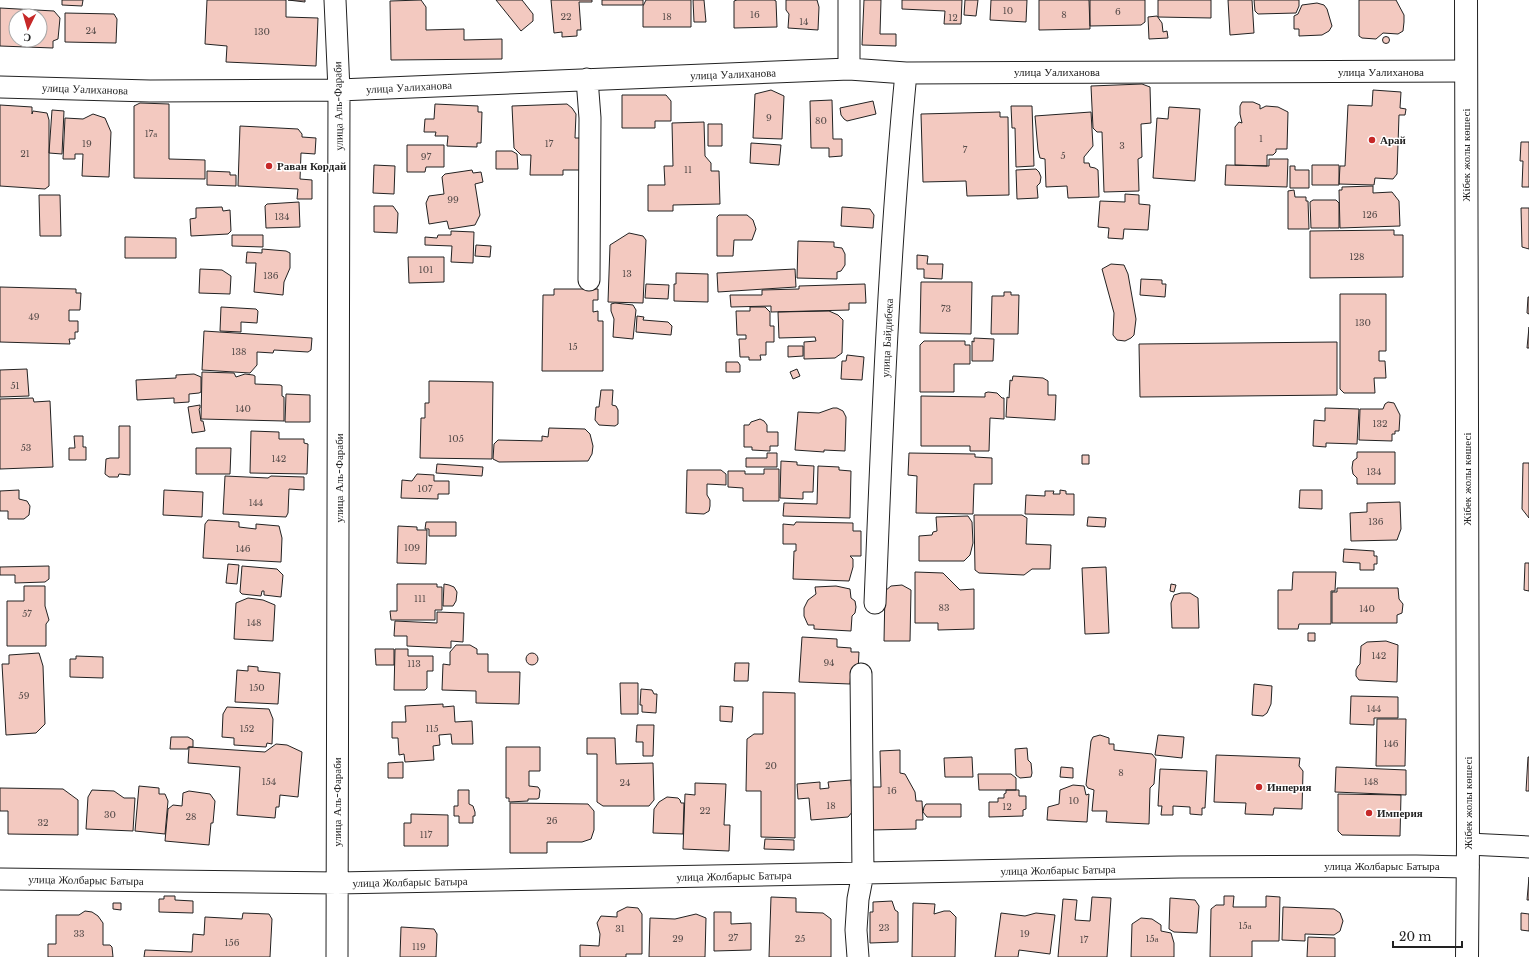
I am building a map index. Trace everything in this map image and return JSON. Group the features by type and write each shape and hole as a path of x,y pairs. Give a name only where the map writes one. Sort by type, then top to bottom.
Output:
{"highway":[{"name":"Жібек жолы көшесі","path":"1466,0 1467,957"}],"street":[{"name":"улица Аль-Фараби","path":"335,0 339,90 337,957"},
{"path":"849,0 849,69"},
{"name":"улица Уалиханова","path":"0,87 157,91 339,90 849,69 906,73 1466,71"},
{"name":"улица Байдибека","path":"875,603 881,436 900,130 906,73"},
{"path":"587,79 590,118 589,280"},
{"path":"858,957 856,930 858,899 864,873 861,674"},
{"path":"1468,844 1529,847"},
{"name":"улица Жолбарыс Батыра","path":"0,879 337,883 1187,867 1468,867"}],"building":[{"path":"62,0 83,0 82,6 62,5"},
{"path":"207,0 286,0 286,17 318,18 316,66 226,62 227,46 205,44"},
{"path":"288,0 305,0 305,2"},
{"path":"421,0 426,7 426,30 464,29 464,40 502,39 502,59 391,60 390,1"},
{"path":"496,0 522,0 533,14 533,21 521,31"},
{"path":"551,0 592,0 592,2 579,2 581,30 577,30 577,36 562,37 562,32 554,33"},
{"path":"602,0 643,0 643,5 602,5"},
{"path":"646,0 691,0 691,27 643,27 643,6"},
{"path":"693,0 704,0 706,22 694,22"},
{"path":"786,0 817,0 819,7 818,30 788,28 789,14 786,10"},
{"path":"864,0 881,0 880,34 896,34 896,46 862,45"},
{"path":"902,0 962,0 961,24 944,24 945,11 902,9"},
{"path":"965,0 978,0 976,16 964,15"},
{"path":"991,0 1027,0 1026,22 990,20"},
{"path":"1039,0 1089,0 1090,29 1039,30"},
{"path":"1090,0 1145,0 1145,22 1141,25 1090,26"},
{"path":"1158,0 1211,0 1211,18 1158,17"},
{"path":"1228,0 1252,0 1254,33 1230,35"},
{"path":"1254,0 1299,0 1299,6 1296,13 1258,14 1255,11"},
{"path":"1359,0 1396,0 1404,15 1403,31 1398,34 1383,33 1376,39 1362,38 1359,36"},
{"path":"734,1 776,1 777,27 734,28"},
{"path":"1317,3 1324,5 1327,9 1332,26 1329,31 1322,35 1299,36 1299,29 1294,29 1294,16 1298,14 1302,5"},
{"path":"0,8 8,8 8,46 0,46"},
{"path":"48,11 54,11 60,18 58,39 53,41 53,48 48,48"},
{"path":"65,13 114,14 117,19 116,43 65,42"},
{"path":"1157,16 1162,23 1163,32 1167,31 1168,38 1149,39 1148,17"},
{"path":"1386,36 1389,37 1389,43 1386,44 1383,43 1382,40 1383,37"},
{"path":"1142,84 1150,87 1151,123 1141,124 1142,157 1138,159 1139,191 1104,192 1102,132 1097,132 1093,128 1091,86"},
{"path":"771,90 784,96 782,139 753,138 755,94"},
{"name":"Арай","path":"1373,90 1401,92 1400,108 1406,109 1405,115 1399,115 1397,174 1393,179 1375,178 1374,185 1339,184 1340,166 1345,166 1348,105 1372,106"},
{"path":"622,95 666,95 671,101 671,121 655,121 655,128 622,128"},
{"path":"832,100 833,139 842,139 842,156 829,157 829,148 811,148 810,101"},
{"path":"873,101 876,114 847,121 841,115 840,108"},
{"path":"1242,102 1253,102 1260,105 1260,109 1266,106 1278,107 1288,112 1287,149 1276,149 1276,152 1273,155 1267,155 1267,166 1235,165 1235,127 1239,122 1242,123 1240,106"},
{"path":"140,103 169,104 169,159 205,160 205,179 134,178 134,106"},
{"path":"435,104 478,106 478,112 482,112 481,143 477,143 477,147 447,146 448,136 435,136 436,132 424,132 425,119 434,119"},
{"path":"567,104 576,114 575,138 584,138 583,170 563,170 563,175 530,175 531,155 521,155 514,148 512,106"},
{"path":"0,105 32,107 32,114 33,111 47,113 49,120 49,186 45,189 0,186"},
{"path":"1011,106 1032,106 1034,166 1016,167 1015,128 1012,128"},
{"path":"1169,107 1200,109 1195,181 1153,178 1157,118 1168,119"},
{"path":"52,110 64,111 62,154 49,153"},
{"path":"1000,112 1000,117 1008,117 1009,195 967,196 966,181 923,182 921,114"},
{"path":"1091,112 1093,146 1084,157 1084,163 1089,163 1090,167 1098,170 1099,197 1068,198 1067,186 1046,187 1045,159 1040,158 1038,150 1035,116"},
{"path":"93,114 105,118 111,132 109,177 82,176 83,154 75,154 75,159 63,159 65,118 83,119"},
{"path":"704,122 705,156 711,163 711,171 719,171 720,204 673,205 673,211 648,211 648,185 665,185 664,166 673,166 672,123"},
{"path":"708,124 722,124 722,146 708,146"},
{"name":"Раван Кордай","path":"240,126 298,129 302,134 302,137 316,138 315,154 301,153 300,179 312,180 312,199 297,199 298,189 238,186"},
{"path":"1521,142 1529,142 1529,187 1522,187 1523,161 1520,161"},
{"path":"751,143 781,145 779,165 750,163"},
{"path":"407,145 444,145 444,167 426,167 425,172 407,172"},
{"path":"496,151 512,151 517,154 518,169 496,169"},
{"path":"1269,159 1288,159 1287,187 1225,185 1226,165 1269,166"},
{"path":"374,165 395,166 394,194 373,193"},
{"path":"1312,165 1339,165 1339,185 1312,185"},
{"path":"1290,166 1295,166 1295,170 1309,170 1309,188 1290,188"},
{"path":"1036,169 1041,177 1040,183 1037,186 1038,198 1017,199 1016,170"},
{"path":"472,170 473,173 481,172 483,182 475,184 480,215 475,225 449,229 447,221 429,224 426,203 429,196 444,194 442,177 445,174"},
{"path":"207,171 230,172 230,175 236,175 236,186 207,185"},
{"path":"1373,186 1373,193 1392,192 1399,201 1400,226 1340,228 1339,190 1342,190 1342,187"},
{"path":"1294,190 1295,197 1306,197 1306,201 1308,201 1309,229 1288,229 1288,191"},
{"path":"1125,194 1139,195 1139,204 1150,205 1148,230 1124,229 1123,239 1108,238 1109,228 1098,227 1100,201 1125,202"},
{"path":"39,195 60,195 61,236 40,236"},
{"path":"1313,200 1336,200 1339,203 1339,228 1311,228 1310,202"},
{"path":"299,202 300,227 266,228 265,206 267,204"},
{"path":"374,206 393,206 398,213 397,233 374,232"},
{"path":"222,207 223,211 230,210 231,231 228,234 191,236 190,219 196,218 196,208"},
{"path":"842,207 870,209 874,215 873,228 841,226"},
{"path":"1521,208 1529,208 1529,249 1522,247"},
{"path":"719,215 747,215 753,220 756,229 752,240 734,240 733,256 717,256 717,217"},
{"path":"1394,230 1394,235 1403,235 1403,277 1310,278 1310,231"},
{"path":"451,231 474,232 473,263 451,262 452,246 425,245 425,237 437,238 438,235 451,235"},
{"path":"629,233 643,236 646,240 643,303 608,302 610,245"},
{"path":"232,235 263,235 263,247 232,246"},
{"path":"125,237 176,238 176,258 125,258"},
{"path":"798,241 834,242 834,247 842,248 845,254 845,265 841,271 837,272 837,279 797,278"},
{"path":"476,245 491,246 490,257 475,256"},
{"path":"262,249 286,251 290,253 290,268 284,282 283,295 254,292 256,263 246,263 247,252 262,253"},
{"path":"917,255 928,256 927,264 943,264 942,279 924,278 924,269 917,269"},
{"path":"408,257 444,257 444,282 409,283"},
{"path":"1111,264 1124,265 1128,274 1136,319 1134,335 1125,341 1117,340 1113,335 1114,313 1102,269"},
{"path":"200,269 222,270 231,276 230,294 199,293"},
{"path":"795,269 796,287 718,292 717,273"},
{"path":"676,273 708,274 708,302 674,301 674,284 676,284"},
{"path":"1141,279 1162,280 1162,284 1166,284 1165,297 1140,295"},
{"path":"921,282 972,282 971,334 920,333"},
{"path":"646,284 669,285 668,299 645,298"},
{"path":"865,284 866,303 849,303 849,310 771,312 771,306 731,307 730,295 762,295 762,290 799,289 799,286"},
{"path":"0,287 76,289 76,293 81,293 80,310 69,310 69,321 78,321 78,332 75,332 75,339 69,339 70,344 0,342"},
{"path":"554,289 598,289 598,300 593,300 593,312 598,311 598,321 603,321 603,371 542,371 543,295 554,295"},
{"path":"1004,292 1011,292 1011,295 1019,295 1018,334 991,334 992,296 1004,296"},
{"path":"1340,294 1386,294 1386,351 1379,351 1379,361 1385,361 1386,378 1374,378 1375,393 1344,393 1340,389"},
{"path":"1529,297 1529,314 1527,313"},
{"path":"611,304 633,305 636,310 633,339 613,337 614,319 611,311"},
{"path":"221,307 256,309 258,311 257,323 241,322 241,332 220,331"},
{"path":"750,307 765,307 770,312 770,326 774,326 774,342 766,342 766,355 760,355 761,360 749,360 749,357 740,357 739,339 746,339 746,335 737,335 736,311 750,311"},
{"path":"829,311 838,315 843,320 842,353 835,358 804,359 804,342 816,341 815,337 779,338 778,312"},
{"path":"637,316 644,317 643,320 668,322 672,326 671,335 636,332"},
{"path":"1529,327 1529,348 1527,348"},
{"path":"204,331 312,338 311,350 308,352 274,350 273,353 257,352 257,365 250,373 202,370"},
{"path":"974,338 994,339 993,361 972,361 972,341 974,342"},
{"path":"924,341 965,341 965,345 970,345 970,364 954,364 954,392 920,392 920,345"},
{"path":"1337,342 1337,395 1140,397 1139,344"},
{"path":"788,346 803,346 803,356 788,357"},
{"path":"847,355 864,357 862,380 841,379 842,361 846,361"},
{"path":"726,362 738,362 740,365 740,372 726,372"},
{"path":"27,369 29,396 0,397 0,370"},
{"path":"797,369 800,376 793,379 790,372"},
{"path":"202,372 234,373 236,377 245,374 253,375 255,376 255,384 282,386 282,396 284,397 284,421 201,419"},
{"path":"194,374 201,377 201,392 189,394 189,402 174,403 174,398 137,400 136,380 176,378 176,375"},
{"path":"1013,376 1043,378 1048,381 1048,395 1056,395 1055,420 1006,417 1007,397 1009,398 1010,380 1012,381"},
{"path":"429,381 493,382 492,459 420,458 421,418 425,418 425,403 429,403"},
{"path":"601,390 613,390 612,405 616,406 618,410 618,424 615,426 599,425 595,420 596,407 599,407"},
{"path":"985,393 997,393 1004,398 1004,419 990,418 989,451 970,451 970,446 921,446 921,396 985,397"},
{"path":"286,394 310,395 310,422 285,422"},
{"path":"33,398 34,402 50,401 53,467 0,469 0,399"},
{"path":"1388,402 1394,403 1400,415 1399,431 1395,431 1395,434 1392,434 1392,441 1359,440 1360,409 1383,409 1385,404"},
{"path":"200,405 199,409 201,421 203,421 205,431 192,433 188,407"},
{"path":"833,408 843,411 846,417 845,451 824,450 824,452 795,450 798,412 819,413"},
{"path":"1325,408 1359,409 1357,444 1326,443 1326,447 1313,446 1314,420 1325,421"},
{"path":"760,419 767,425 767,432 778,432 778,446 770,446 770,451 752,450 752,447 744,447 744,425 749,425 751,422"},
{"path":"119,426 130,426 130,475 119,474 118,477 109,477 105,474 106,459 119,458"},
{"path":"549,428 585,429 590,434 593,446 592,454 588,461 499,462 493,459 494,444 498,440 542,441 542,436 548,437"},
{"path":"251,431 279,432 279,439 304,439 304,443 308,444 307,474 250,473"},
{"path":"74,436 83,436 83,447 86,447 86,460 69,460 69,448 75,448"},
{"path":"196,448 231,448 230,474 196,474"},
{"path":"1357,452 1395,452 1395,484 1357,484 1357,478 1353,474 1352,468 1353,461 1357,458"},
{"path":"767,453 777,453 777,467 746,467 746,458 767,458"},
{"path":"909,453 975,454 975,457 992,458 992,484 974,484 973,514 916,513 917,476 908,475"},
{"path":"1082,455 1089,455 1089,464 1082,464"},
{"path":"781,461 797,462 797,465 814,466 813,492 803,492 803,499 780,498"},
{"path":"1523,463 1529,463 1529,518 1522,509"},
{"path":"437,464 483,467 482,476 436,473"},
{"path":"818,466 839,467 839,470 851,471 850,518 783,516 784,503 817,504"},
{"path":"764,469 779,469 779,501 743,501 743,488 728,487 728,471 745,471 745,474 764,474"},
{"path":"687,470 721,470 726,474 726,485 707,484 707,495 710,500 710,506 709,511 704,514 686,513"},
{"path":"417,474 434,475 434,481 449,481 449,494 438,494 438,499 401,498 402,480 412,481"},
{"path":"225,476 268,478 271,476 304,477 304,490 289,489 288,513 286,517 223,514"},
{"path":"19,490 19,499 27,501 30,506 29,515 24,519 8,519 8,511 0,511 0,491"},
{"path":"164,490 203,492 202,517 163,515"},
{"path":"1060,490 1066,491 1066,494 1074,494 1074,515 1025,514 1026,495 1045,496 1045,491 1054,491 1053,494 1060,494"},
{"path":"1300,490 1322,490 1322,509 1299,508"},
{"path":"1400,502 1401,529 1397,540 1351,541 1350,513 1367,512 1367,503"},
{"path":"974,515 1022,515 1027,518 1026,544 1051,545 1050,569 1032,569 1024,575 979,573 975,570"},
{"path":"968,516 972,522 973,543 970,555 964,561 919,561 919,536 932,535 933,532 937,531 936,517"},
{"path":"1088,517 1106,518 1105,527 1087,526"},
{"path":"208,520 239,522 239,527 256,529 256,524 279,526 282,538 281,562 203,558 205,524"},
{"path":"426,522 456,522 456,536 429,536 429,529 425,529"},
{"path":"796,522 853,523 853,531 861,531 861,556 850,556 853,559 853,567 849,581 793,579 794,551 796,551 796,544 783,544 783,524 794,525"},
{"path":"398,526 417,527 417,530 427,530 426,564 397,563"},
{"path":"1344,549 1374,551 1374,556 1377,556 1377,564 1374,564 1374,570 1360,570 1360,563 1343,562"},
{"path":"1525,563 1529,563 1529,591 1524,590"},
{"path":"228,564 239,565 237,584 226,583"},
{"path":"49,566 49,579 45,582 15,583 15,575 0,575 0,567"},
{"path":"242,566 277,569 283,575 281,597 264,595 264,591 262,591 261,596 242,594 240,592"},
{"path":"1106,567 1109,633 1085,634 1082,568"},
{"path":"915,572 943,573 960,590 974,589 974,629 938,630 938,623 915,623"},
{"path":"1293,572 1336,572 1335,591 1331,591 1331,624 1299,624 1298,629 1278,629 1278,590 1292,590"},
{"path":"397,584 437,584 437,587 442,587 442,610 435,610 435,620 391,620 390,611 397,611"},
{"path":"444,584 454,587 457,592 456,601 453,606 443,606"},
{"path":"1171,584 1176,585 1174,592 1170,591"},
{"path":"902,585 911,590 910,641 884,641 885,591 891,586"},
{"path":"24,586 45,586 45,606 49,620 46,624 46,646 7,646 7,601 24,601"},
{"path":"836,586 850,589 851,598 855,601 856,607 855,613 852,616 851,631 814,629 814,625 808,625 804,616 804,608 808,600 816,594 815,587"},
{"path":"1337,588 1398,588 1399,599 1403,604 1402,613 1397,615 1397,623 1332,623 1332,592 1337,592"},
{"path":"1190,593 1198,598 1199,628 1172,628 1171,603 1174,595"},
{"path":"248,598 263,600 275,605 273,641 234,639 236,603"},
{"path":"437,612 464,613 463,642 451,641 451,648 407,646 407,636 394,636 395,621 437,623"},
{"path":"1308,633 1315,633 1315,641 1308,641"},
{"path":"802,637 837,639 837,647 851,648 851,652 859,652 858,671 851,671 850,684 799,682"},
{"path":"1386,641 1398,645 1397,682 1359,680 1356,676 1356,670 1360,664 1361,646 1367,642"},
{"path":"456,645 470,645 477,649 477,654 488,654 488,672 520,672 519,704 476,703 476,691 442,690 443,664 450,665 450,652"},
{"path":"375,649 394,649 394,665 376,665"},
{"path":"395,649 408,649 408,656 433,656 433,671 427,671 427,688 425,690 394,690"},
{"path":"39,653 43,666 45,724 36,733 6,735 2,664 9,664 9,655"},
{"path":"530,653 534,653 538,659 534,665 530,665 526,661 526,657"},
{"path":"76,656 103,657 103,678 70,677 70,659 76,659"},
{"path":"735,663 749,663 748,681 734,681"},
{"path":"248,666 258,667 258,671 280,673 278,704 235,702 237,670 248,671"},
{"path":"620,683 638,683 638,714 621,714"},
{"path":"1254,684 1272,686 1271,704 1267,713 1263,716 1252,715"},
{"path":"641,689 652,690 654,694 657,694 656,713 642,712 642,705 640,705"},
{"path":"763,692 795,693 795,838 761,837 761,791 746,791 747,739 754,734 763,734"},
{"path":"1351,696 1398,697 1398,718 1374,718 1374,725 1350,724"},
{"path":"443,704 443,707 454,706 455,722 472,721 473,744 452,744 451,734 439,735 440,745 433,746 434,760 405,762 404,754 399,755 398,738 392,738 392,722 406,722 405,706"},
{"path":"720,706 733,707 732,722 720,721"},
{"path":"227,707 269,709 273,719 272,744 267,743 266,747 234,745 234,738 222,737 223,714"},
{"path":"1377,719 1406,719 1405,766 1376,766"},
{"path":"637,725 654,725 653,756 643,756 643,742 636,742"},
{"path":"1100,735 1109,738 1109,744 1114,744 1114,750 1152,754 1156,759 1154,784 1150,788 1149,824 1106,822 1107,811 1092,811 1094,790 1088,788 1086,785 1091,741 1093,737"},
{"path":"1158,735 1184,737 1182,758 1155,755"},
{"path":"171,737 188,737 193,740 193,747 188,747 188,749 170,749"},
{"path":"587,738 615,738 616,764 653,763 654,800 649,806 603,806 597,802 597,754 587,754"},
{"path":"276,744 287,745 302,752 298,797 280,795 279,807 276,807 275,818 237,815 240,767 188,763 189,747 265,752"},
{"path":"506,747 540,747 540,771 529,771 529,786 538,787 540,790 539,798 528,799 528,801 509,802 509,798 506,798"},
{"path":"1027,748 1028,760 1031,763 1032,773 1031,777 1020,778 1016,775 1015,749"},
{"path":"900,750 900,773 905,774 915,792 916,801 922,801 923,820 916,820 916,829 872,830 871,787 881,787 880,751"},
{"name":"Инперия","path":"1216,755 1300,758 1299,766 1303,771 1302,809 1274,808 1273,815 1245,814 1246,803 1214,802"},
{"path":"972,757 973,777 945,777 944,758"},
{"path":"1528,757 1529,791 1526,791"},
{"path":"403,762 403,778 388,778 388,763"},
{"path":"1061,767 1073,768 1073,778 1060,777"},
{"path":"1336,767 1406,770 1406,795 1335,792"},
{"path":"1160,769 1207,771 1205,808 1202,808 1202,815 1190,814 1190,807 1173,806 1173,815 1161,815 1162,806 1158,806"},
{"path":"978,774 1011,774 1016,778 1016,790 979,790"},
{"path":"851,780 853,811 848,817 811,820 809,798 798,799 797,784 820,782 820,789 829,788 828,782"},
{"path":"695,783 726,784 724,825 730,825 729,851 683,849 685,794 695,795"},
{"path":"1073,785 1084,786 1086,795 1089,794 1087,822 1047,820 1048,807 1059,804 1060,790"},
{"path":"139,786 159,788 159,794 165,794 168,801 165,834 135,831"},
{"path":"0,788 63,789 78,800 78,835 8,834 8,811 0,811"},
{"path":"92,790 114,791 124,798 135,798 133,831 86,829 88,797"},
{"path":"458,790 469,790 469,804 473,806 475,812 475,816 473,816 473,823 459,823 459,816 454,816 454,806 458,806"},
{"path":"1006,790 1019,790 1019,796 1026,796 1026,809 1023,810 1023,816 989,817 989,802 998,802 998,798 1004,798"},
{"path":"189,791 210,794 215,801 209,845 165,841 168,809 173,805 182,806 183,793"},
{"name":"Империя","path":"1338,794 1401,795 1400,836 1342,835 1338,831"},
{"path":"667,797 678,798 681,803 684,803 683,834 653,833 654,809 659,802"},
{"path":"510,803 588,804 594,811 594,830 591,839 582,842 547,842 547,853 510,853"},
{"path":"926,804 961,804 961,817 927,817 923,812"},
{"path":"411,814 448,815 448,846 404,846 404,823 411,823"},
{"path":"765,839 794,840 794,850 764,849"},
{"path":"1529,877 1529,900 1527,900"},
{"path":"164,896 175,896 175,900 193,901 193,913 159,912 159,899 164,899"},
{"path":"1224,896 1234,896 1233,907 1266,907 1266,896 1280,897 1279,941 1252,941 1252,957 1210,957 1211,909 1216,905 1224,905"},
{"path":"771,897 796,898 796,912 823,913 831,919 831,957 769,957"},
{"path":"1092,897 1111,898 1107,957 1058,957 1063,899 1077,900 1075,920 1090,921"},
{"path":"1170,898 1195,900 1199,906 1197,933 1174,932 1169,929"},
{"path":"892,901 895,910 898,912 898,942 870,943 870,912 873,912 873,902"},
{"path":"113,903 121,903 121,910 113,909"},
{"path":"913,903 935,904 934,914 950,911 956,917 955,957 912,957"},
{"path":"627,907 638,908 642,914 642,954 626,954 626,957 580,957 580,945 599,946 600,934 597,923 601,916 617,917 617,912"},
{"path":"1283,907 1334,909 1340,913 1343,921 1340,931 1334,935 1305,934 1305,941 1282,940"},
{"path":"85,911 92,912 98,916 103,923 103,945 110,945 112,947 113,957 48,957 48,944 56,944 56,915 79,915"},
{"path":"714,912 731,912 731,924 751,923 751,950 714,951"},
{"path":"243,913 269,914 272,919 270,957 144,957 145,950 192,952 193,934 204,935 205,917 242,919"},
{"path":"1001,913 1025,916 1036,913 1055,915 1050,954 1019,950 1018,957 995,957"},
{"path":"1521,913 1529,914 1529,931 1521,930"},
{"path":"696,914 706,918 705,957 649,957 650,918 675,919"},
{"path":"1141,918 1152,919 1161,925 1161,931 1171,933 1174,943 1174,957 1131,957 1132,924"},
{"path":"401,927 434,929 437,934 436,957 400,957"},
{"path":"1308,937 1335,938 1335,957 1307,957"}],"place":[{"name":"Арай","path":"1372,140"},
{"name":"Раван Кордай","path":"269,166"},
{"name":"Инперия","path":"1259,787"},
{"name":"Империя","path":"1369,813"}]}
